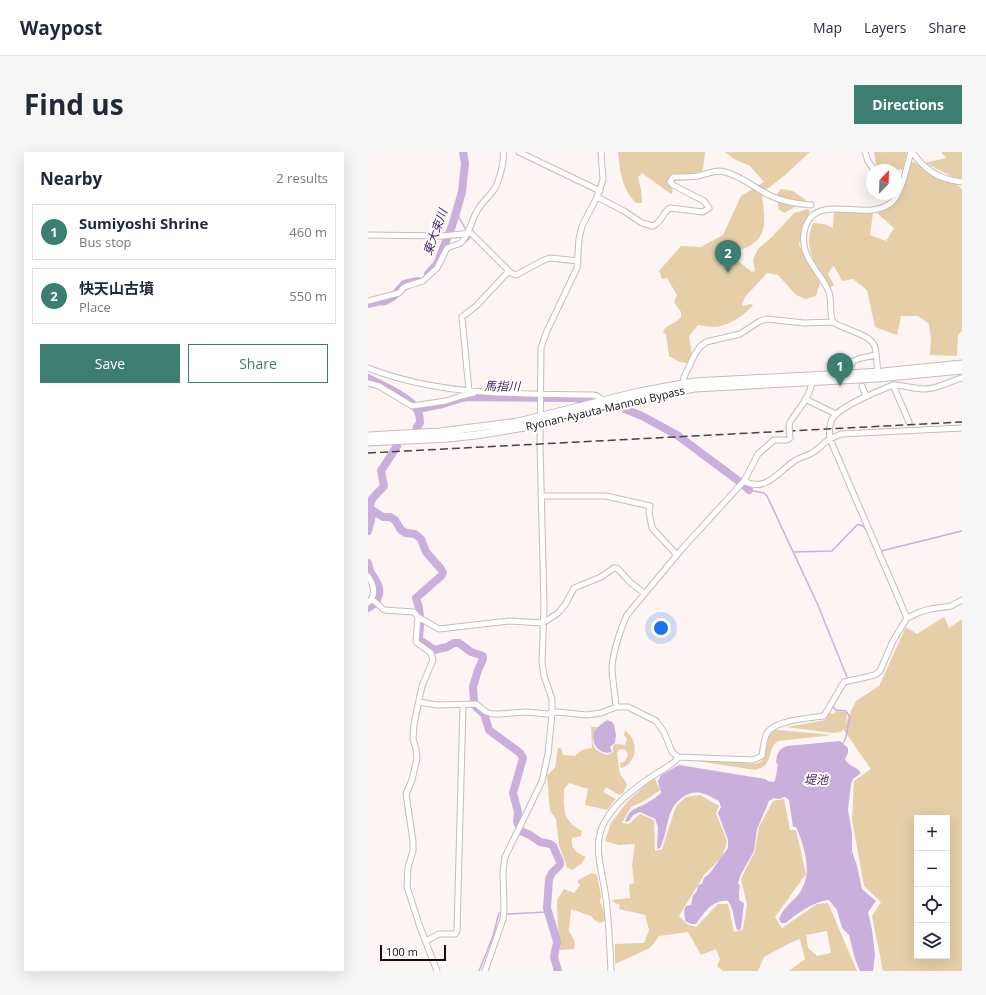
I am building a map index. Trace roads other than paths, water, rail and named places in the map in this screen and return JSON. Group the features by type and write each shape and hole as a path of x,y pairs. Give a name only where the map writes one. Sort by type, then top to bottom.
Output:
{"highway":[{"name":"Ryonan-Ayauta-Mannou Bypass","path":"368,436 424,433 540,420 639,392 683,387 812,381 878,375 962,364"},
{"name":"Ryonan-Ayauta-Mannou Bypass","path":"368,442 476,435 719,380 878,375 962,370"}],"street":[{"path":"518,152 600,191"},
{"path":"485,971 503,919 504,908 502,871 507,851 537,794 544,775 552,713 552,699 542,669 543,623 540,420 541,348 543,340 577,268 579,239 582,226 600,191 603,180 601,152"},
{"path":"865,152 871,164"},
{"path":"912,152 931,173 950,180 962,182"},
{"path":"902,183 912,152"},
{"path":"368,301 396,294 407,286 423,281 439,265 445,250 449,246 461,243 468,233 483,201 495,188 498,182 506,153"},
{"path":"597,197 624,211 642,223 653,226 660,221 666,210 670,208 703,212 709,208 704,201 673,185 670,182 673,177 688,177 718,171 726,172 743,179 768,195 785,202 811,205"},
{"path":"832,322 831,299 805,249 804,228 808,219 814,213 822,210 873,210 891,203 894,200"},
{"path":"368,235 472,234 484,248 509,271 516,275 550,258 578,261"},
{"path":"469,391 462,317 476,306 509,271"},
{"path":"683,387 684,377 695,354 706,342 740,334 760,321 767,319 804,323 832,322 870,339 876,355 878,375"},
{"path":"852,364 853,361 861,358 876,355"},
{"path":"368,368 414,383 447,389 541,396 593,395 598,396 604,401"},
{"path":"907,618 830,439 830,429 836,414 866,396 893,385 927,389 948,384 962,378"},
{"path":"616,706 612,666 627,615 677,555 743,483 758,454 774,440 787,440 790,438 790,422 812,386 812,381"},
{"path":"368,383 379,386 414,406 446,401 478,392"},
{"path":"893,385 908,422"},
{"path":"862,386 866,396"},
{"path":"805,399 836,414"},
{"path":"743,483 765,483 777,476 792,462 810,454 830,439 841,434 962,428"},
{"path":"541,496 606,496 650,506 649,512 652,528 677,555"},
{"path":"368,576 373,586 373,602 384,610 414,612 420,618 439,629 509,621 543,623 565,605 574,588 601,576 614,568 617,568 644,594"},
{"path":"419,702 437,705 475,704 486,712 492,714 527,712 547,714 557,712 587,715 601,713 616,706 628,706 656,721 664,732 672,752 678,757 752,760 762,756 766,736 772,728 791,721 824,716 844,682 865,676 875,675 880,671 893,641 907,618 925,611 951,606 962,600"},
{"path":"420,618 416,642 431,653 433,660 422,686 413,739 417,758 412,780 406,794 413,841 413,851 408,867 407,887 420,927 437,971"},
{"path":"426,941 439,934 455,934 457,931 463,705"},
{"path":"612,971 607,906 598,853 600,835 608,817 616,806 644,780 674,762 678,757"}],"water":[{"path":"607,720 612,722 614,725 616,735 615,743 610,747 612,752 607,753 596,747 594,744 593,735 596,729"},
{"name":"堤池","path":"840,741 848,748 848,753 845,759 861,773 853,779 851,784 848,810 852,833 852,851 862,889 876,901 868,912 875,954 873,971 860,971 855,959 849,935 842,928 837,910 829,900 818,902 800,912 786,923 781,923 779,919 783,912 803,887 807,870 805,852 796,827 793,827 789,800 785,797 779,799 774,798 769,801 757,829 754,851 741,874 738,883 740,886 739,900 744,903 741,929 737,930 732,908 728,901 713,904 696,924 691,924 685,921 684,910 686,906 691,905 698,885 702,884 704,878 710,873 728,848 728,840 718,813 721,807 719,801 701,793 690,794 677,802 669,817 660,848 657,849 658,827 655,819 640,812 633,815 629,821 625,822 632,810 646,804 661,793 658,781 661,775 679,765 765,779 773,782 775,781 778,765 776,762 778,752 782,749 787,746"}],"waterway":[{"name":"東大束川","path":"428,274 437,264 452,226 462,192 465,163 463,152"},
{"path":"456,212 466,230"},
{"path":"464,243 470,236"},
{"name":"東大束川","path":"368,304 389,299 394,296 404,284 418,281"},
{"name":"東大束川","path":"379,301 383,305 387,304 400,294"},
{"name":"東大束川","path":"368,378 407,399 417,410 419,415 420,423 417,427"},
{"name":"馬指川","path":"417,409 469,397 573,398 588,400"},
{"name":"馬指川","path":"625,409 642,416 677,435 749,490"},
{"name":"東大束川","path":"368,531 372,515 370,506 372,499 384,486 381,471 397,446"},
{"path":"749,490 764,493 767,496 817,603 847,677"},
{"name":"東大束川","path":"372,510 383,517 390,517 395,520 401,530 406,533 415,534 421,539 426,552 443,573 416,598 420,614 419,639 434,650 447,647 454,643 459,643 471,652 483,656 473,687 474,702 476,707 484,714 489,730 520,753 523,758 513,793 518,812 517,822 521,831 540,842 553,846 560,862 560,865 552,873 549,879 547,908 557,942 554,957 558,971"},
{"path":"793,552 832,551 857,525 864,527 876,550"},
{"path":"881,551 962,531"},
{"path":"368,563 370,572 379,589 377,600 368,608"},
{"path":"832,706 836,710 846,711 850,717 846,737 843,743"},
{"path":"507,914 548,912"},
{"path":"479,971 493,936 499,913"}],"railway":[{"path":"368,453 962,422"}],"place":[{"name":"快天山古墳","path":"728,273"},
{"name":"Sumiyoshi Shrine","path":"840,386"}]}
